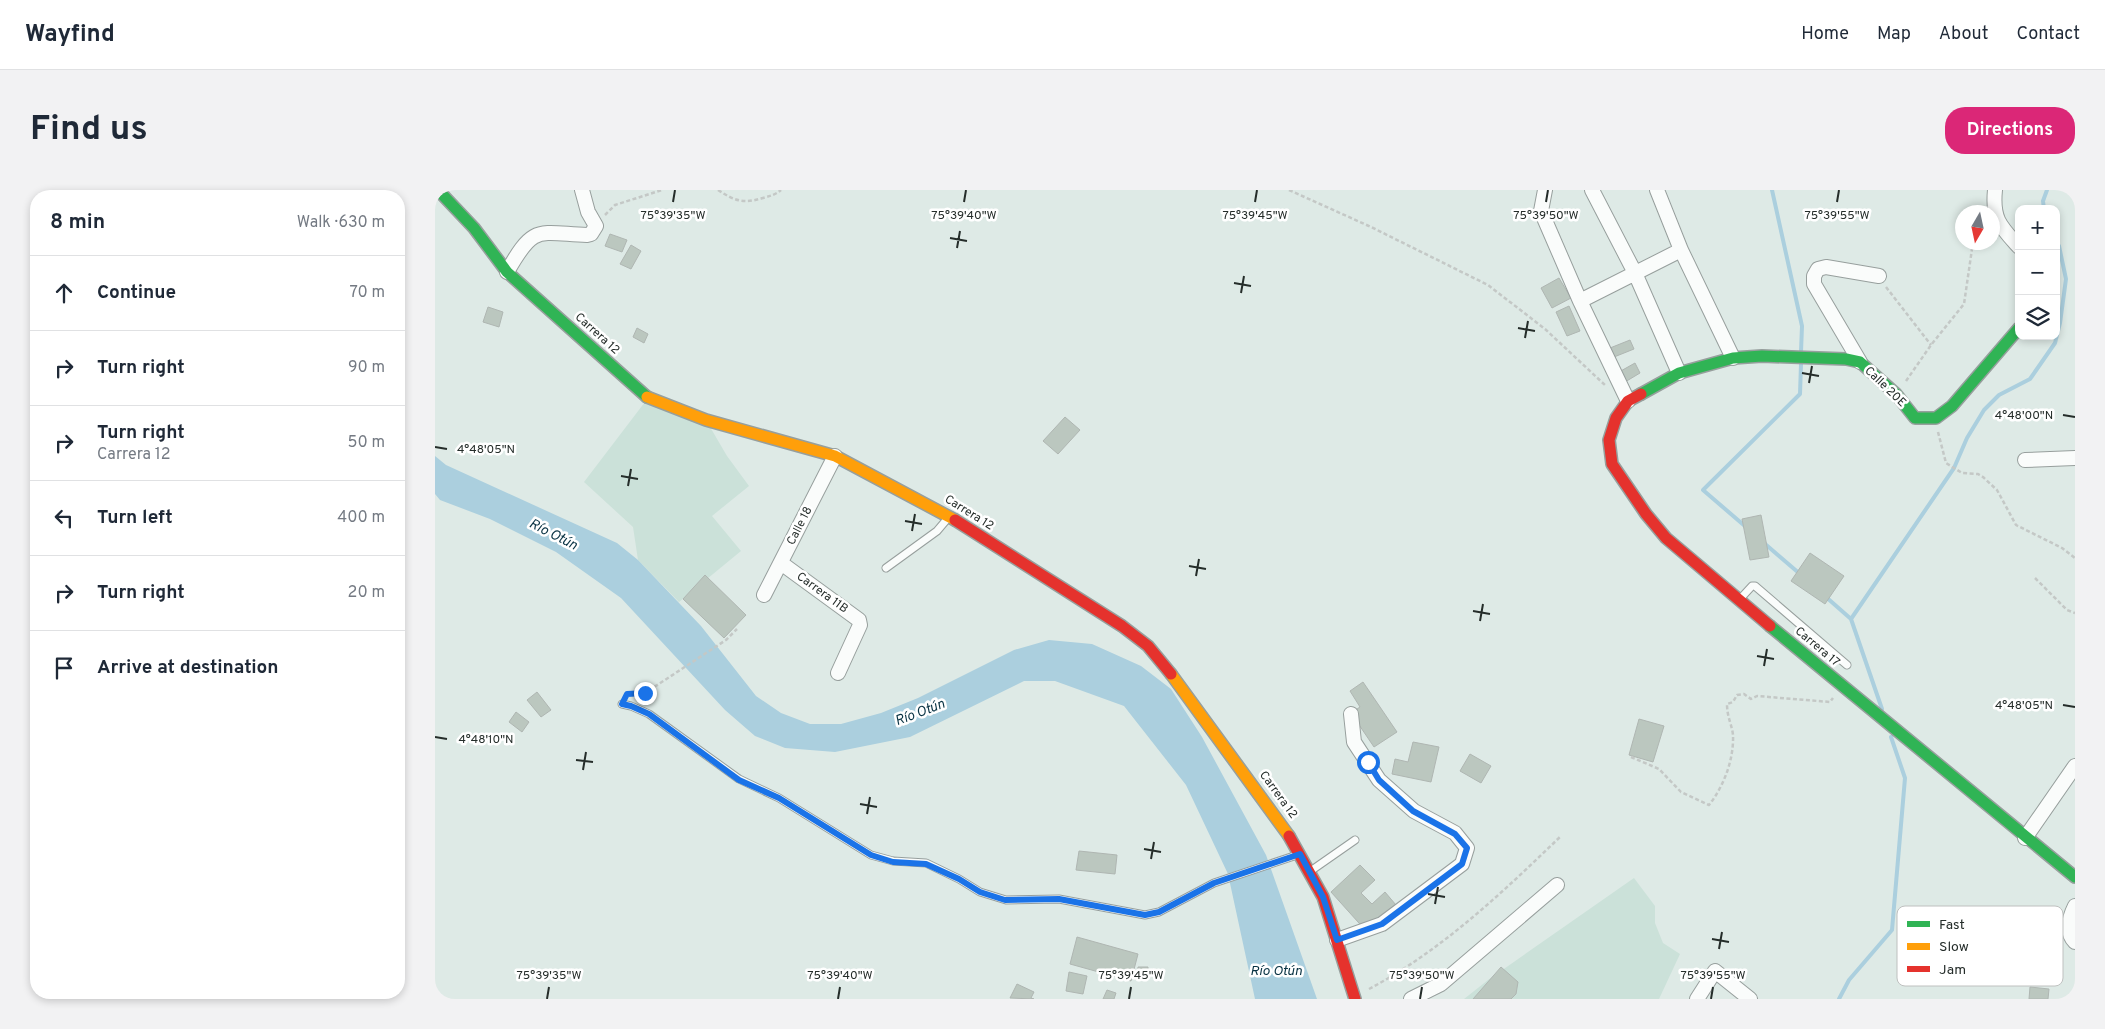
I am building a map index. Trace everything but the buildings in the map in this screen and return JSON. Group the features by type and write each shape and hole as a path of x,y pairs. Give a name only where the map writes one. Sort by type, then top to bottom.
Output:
{"street":[{"name":"Carrera 12","path":"438,190 474,228 507,272 648,398 706,420 835,456 950,517 1122,626 1148,646 1166,667 1280,822 1310,871 1323,897 1354,998"},
{"path":"507,272 522,246 537,235 551,232 591,234 596,226 587,212 582,190"},
{"path":"1545,190 1541,211 1627,401"},
{"path":"1592,190 1635,273 1679,373"},
{"path":"1657,190 1681,250 1733,358"},
{"path":"1995,190 1994,212 1998,224 2015,243"},
{"path":"1581,301 1681,250"},
{"path":"1860,362 1814,284 1814,276 1818,268 1826,267 1879,276"},
{"path":"1936,418 1952,406 2015,333"},
{"name":"Calle 20E","path":"1627,401 1679,373 1733,358 1762,356 1846,359 1860,362 1896,394 1915,418 1936,418"},
{"name":"Carrera 17","path":"1627,401 1616,418 1609,440 1612,464 1646,514 1666,538 1840,685 2075,878"},
{"name":"Calle 18","path":"764,596 835,456"},
{"path":"2025,460 2075,458"},
{"name":"Carrera 11B","path":"781,563 859,620 860,625 837,673"},
{"path":"1337,940 1382,924 1462,864 1467,848 1455,834 1413,811 1379,780 1354,742 1351,714"},
{"path":"2025,838 2075,766"},
{"path":"1411,999 1441,984 1557,885"},
{"path":"2073,940 2068,926 2075,906"},
{"path":"1697,999 1715,971 1750,999"}],"lane":[{"path":"886,568 937,531 950,517"},
{"path":"1739,600 1752,586 1755,586 1847,665"},
{"path":"622,704 649,714 739,780 779,798 871,855 893,862 926,864 959,879 980,892 1005,900 1059,899 1145,915 1159,912 1214,883 1300,854"},
{"path":"1310,871 1355,840"}],"path":[{"path":"596,226 615,205 662,190"},
{"path":"718,190 732,199 748,203 776,194 781,190"},
{"path":"1289,190 1371,227 1488,285 1545,329 1610,389"},
{"path":"1896,394 1931,345 1964,304 1972,250"},
{"path":"1879,276 1931,345"},
{"path":"1936,418 1938,438 1946,463 1962,473 1978,474 1983,477 1997,490 2016,525 2062,548 2075,558"},
{"path":"2035,578 2067,610 2075,613"},
{"path":"622,704 627,694 645,693 725,640 737,629"},
{"path":"1631,757 1659,769 1681,792 1709,805 1719,792 1731,757 1733,734 1727,717 1727,704 1733,702 1737,695 1744,694 1751,699 1757,696 1830,702 1840,685"},
{"path":"1354,998 1401,972 1441,942 1512,883 1561,836"}],"shaded area":[{"path":"648,398 706,420 727,456 749,486 712,516 741,551 679,602 638,560 633,527 584,482"},
{"path":"1634,878 1655,906 1655,923 1663,943 1680,954 1659,999 1464,999 1488,980"}],"water":[{"name":"Río Otún","path":"435,456 446,465 617,543 638,560 701,626 756,696 781,713 810,724 841,724 881,713 918,698 1014,650 1049,640 1092,644 1141,666 1171,689 1202,737 1266,855 1317,999 1255,999 1228,874 1186,785 1124,706 1055,681 1024,681 910,737 835,752 785,748 755,736 725,710 621,598 556,552 490,519 440,500 435,494"}],"waterway":[{"path":"1772,190 1802,326 1801,352"},
{"path":"2044,205 2047,190"},
{"path":"1851,619 1954,468 1967,438 1984,410 1999,395 2030,379 2055,343 2060,323 2066,279 2060,250"},
{"path":"1746,527 1703,490 1800,394 1801,364"},
{"path":"1764,543 1800,574"},
{"path":"1826,597 1851,619 1882,709"},
{"path":"1839,999 1849,980 1892,930 1905,778 1891,737"}],"traffic: fast":[{"path":"438,190 474,228 507,272 647,397"},
{"path":"1641,394 1679,373 1733,358 1762,356 1846,359 1860,362 1896,394 1915,418 1936,418 1952,406 2015,333"},
{"path":"1770,626 2075,877"}],"traffic: slow":[{"path":"647,397 706,420 835,456 955,520"},
{"path":"1171,674 1289,836"}],"traffic: jam":[{"path":"1641,394 1628,401 1616,418 1609,440 1612,464 1646,514 1666,538 1770,626"},
{"path":"955,520 1122,626 1148,646 1171,674"},
{"path":"1289,836 1323,897 1355,999"}],"route":[{"path":"645,693 627,694 622,704 649,714 739,780 779,798 871,855 893,862 926,864 959,879 980,892 1005,900 1059,899 1145,915 1159,912 1178,900 1214,883 1300,854 1323,897 1337,940 1382,924 1462,864 1467,854 1467,848 1455,834 1413,811 1379,780 1368,762"}]}
